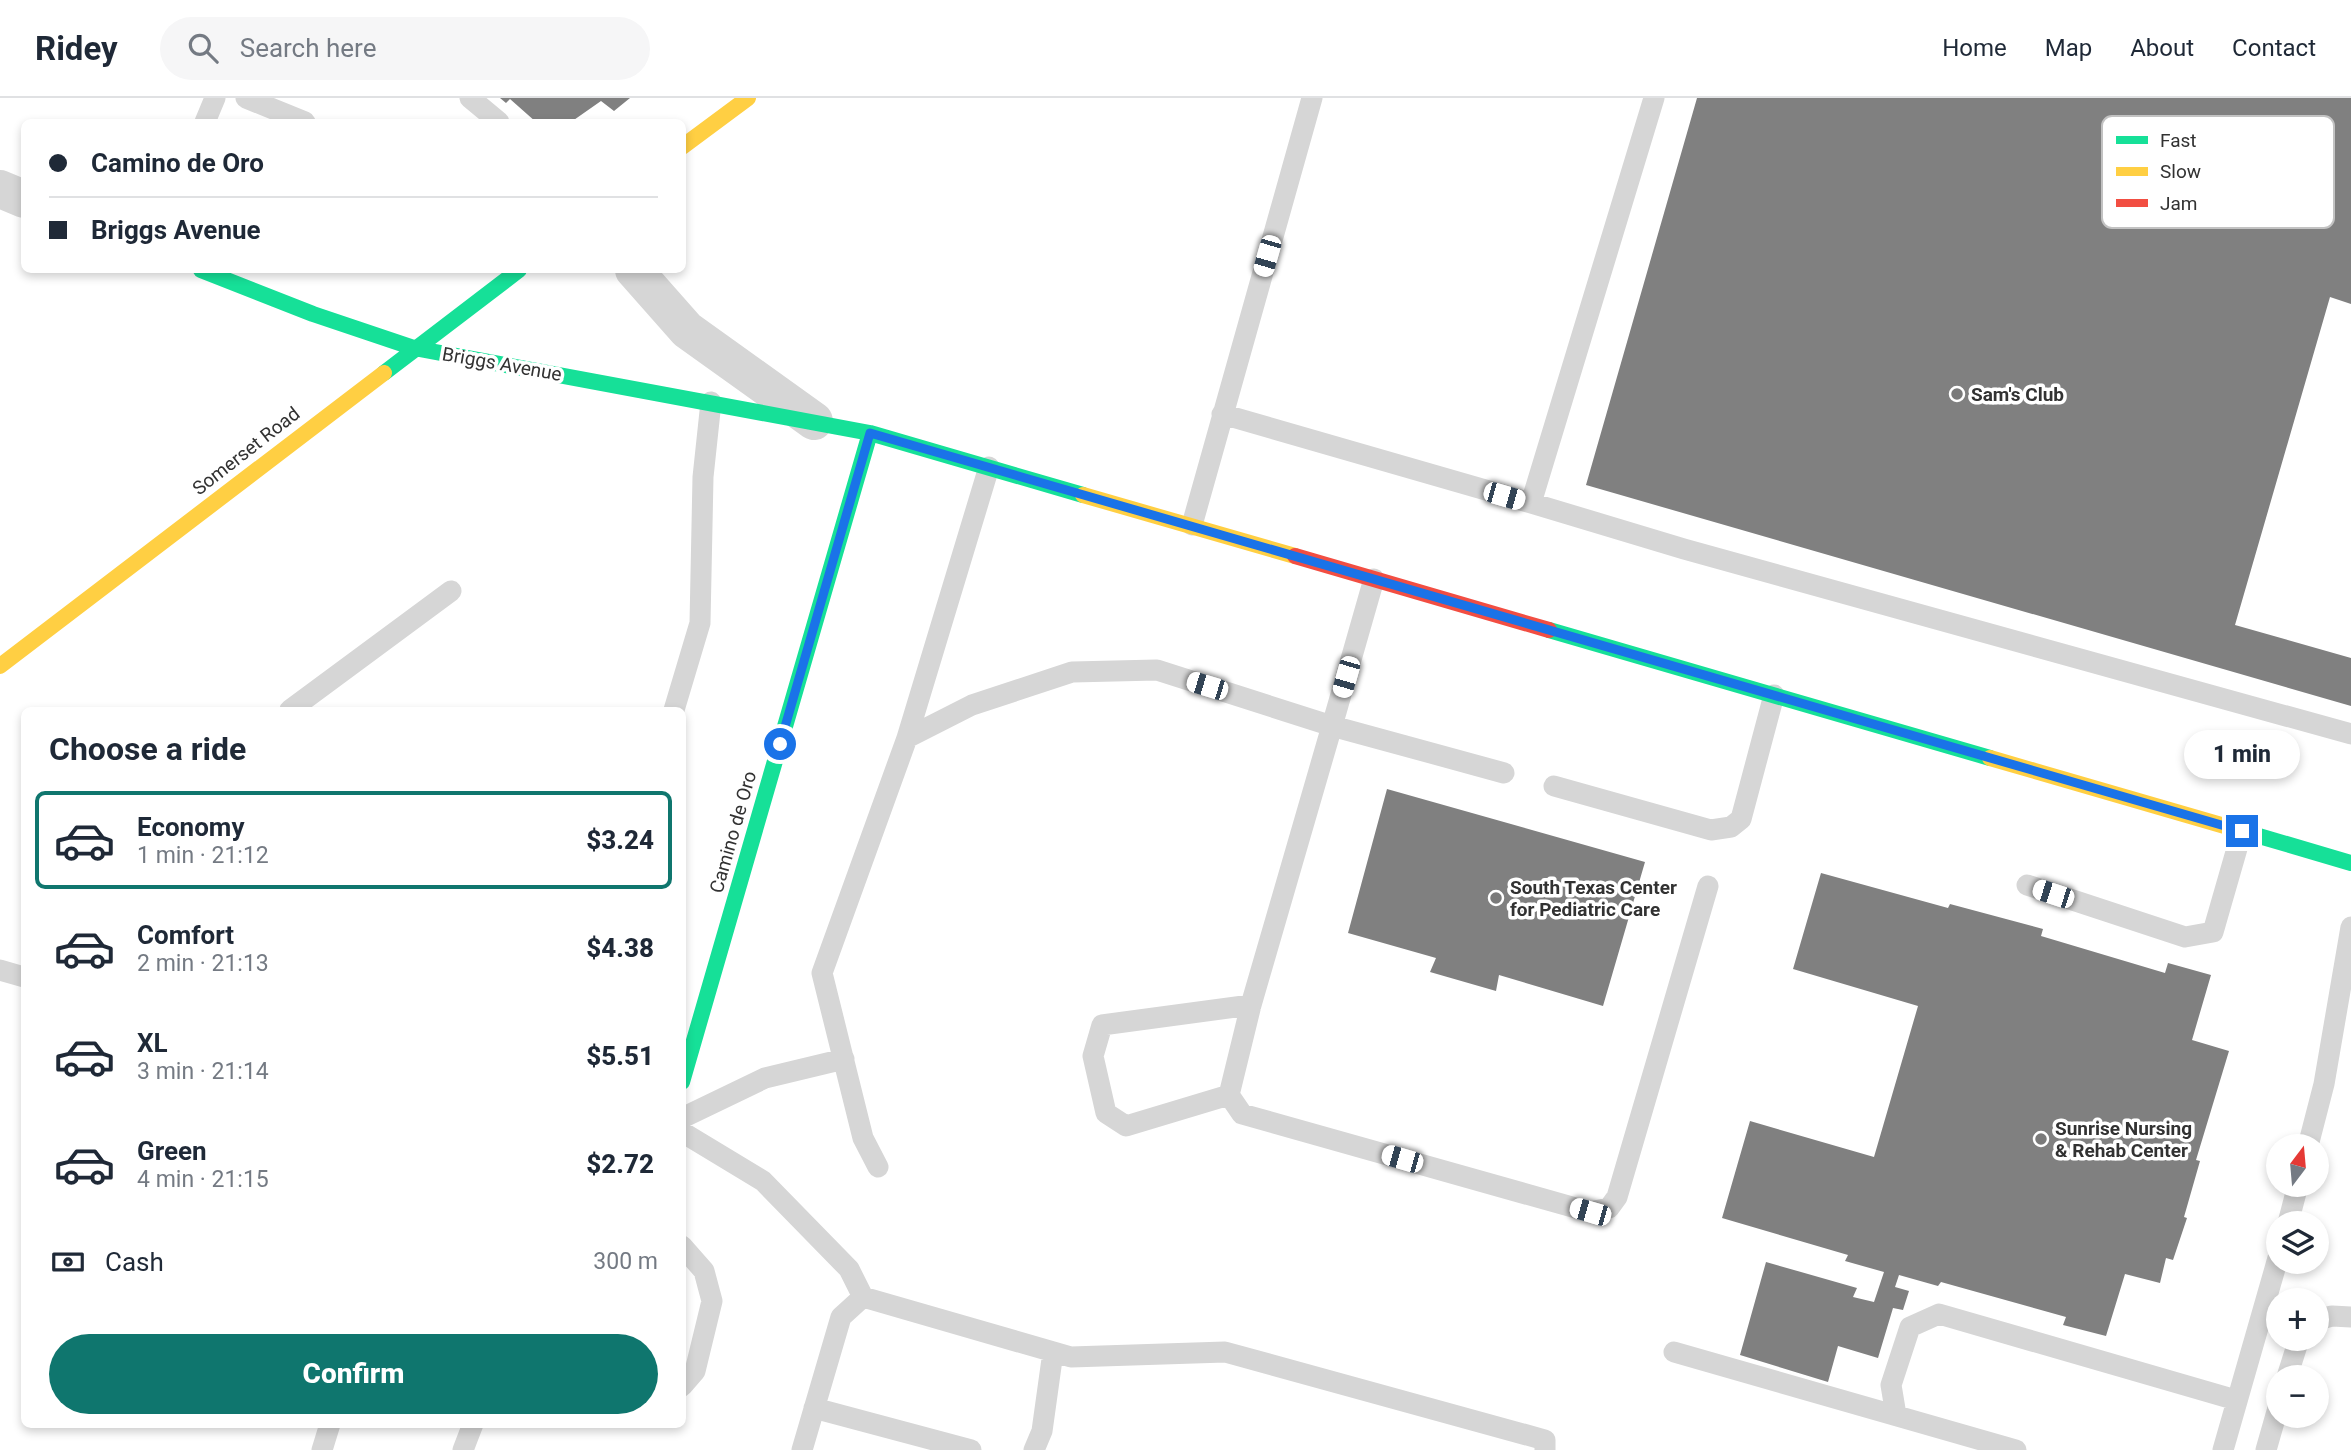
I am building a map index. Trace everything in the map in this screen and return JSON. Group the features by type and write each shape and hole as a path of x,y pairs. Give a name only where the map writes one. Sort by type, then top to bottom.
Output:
{"street":[{"path":"686,144 748,98"},
{"path":"0,189 21,198"},
{"name":"Briggs Avenue","path":"209,273 313,314 414,348 870,433 2351,863"},
{"name":"Somerset Road","path":"0,666 515,273"},
{"name":"Briggs Avenue","path":"637,273 687,330 814,421"},
{"name":"Camino de Oro","path":"686,1068 870,433"}],"lane":[{"path":"206,119 215,98"},
{"path":"246,98 280,104 301,119"},
{"path":"470,98 495,119"},
{"path":"1192,525 1312,98"},
{"path":"1531,503 1654,98"},
{"path":"675,707 700,623 704,477 711,402"},
{"path":"1222,414 1684,549 2351,734"},
{"path":"878,1167 863,1138 822,973 907,738 989,467"},
{"path":"1374,579 1251,1005 1229,1096 1242,1114 1590,1212 1609,1208 1617,1197 1708,886"},
{"path":"294,707 451,591"},
{"path":"907,738 972,705 1072,672 1157,670 1332,726 1504,773"},
{"path":"1553,786 1711,830 1731,827 1741,820 1774,695"},
{"path":"2027,885 2185,937 2213,932 2242,831"},
{"path":"2311,1134 2324,1084 2351,927"},
{"path":"0,970 21,976"},
{"path":"1229,1096 1126,1126 1106,1113 1093,1056 1102,1025 1251,1005"},
{"path":"686,1116 765,1078 844,1059"},
{"path":"686,1134 763,1181 849,1269 863,1297 1071,1357 1225,1352 1545,1440 1545,1450"},
{"path":"686,1251 704,1271 712,1301 695,1371 686,1381"},
{"path":"2223,1450 2273,1274"},
{"path":"802,1450 841,1317 863,1297"},
{"path":"1895,1415 1891,1385 1910,1326 1939,1314 2236,1400"},
{"path":"2329,1318 2351,1317"},
{"path":"1034,1450 1042,1431 1053,1352"},
{"path":"1674,1352 2016,1450"},
{"path":"814,1408 971,1450"},
{"path":"323,1450 329,1428"},
{"path":"463,1450 471,1428"},
{"path":"2266,1450 2272,1428"}],"building":[{"path":"500,98 630,98 614,111 601,101 575,119 533,119 510,99 506,103"},
{"name":"Sam's Club","path":"1697,98 2351,98 2351,304 2330,297 2235,625 2351,658 2351,706 1586,485"},
{"name":"South Texas Center for Pediatric Care","path":"1387,789 1645,862 1603,1006 1499,975 1496,991 1430,972 1436,958 1348,933"},
{"name":"Sunrise Nursing & Rehab Center","path":"1821,873 1948,908 1950,904 2043,929 2041,936 2165,973 2168,963 2211,975 2192,1040 2229,1051 2196,1160 2200,1161 2184,1217 2187,1218 2173,1260 2166,1258 2160,1283 2125,1274 2106,1336 2063,1325 2066,1317 1941,1282 1938,1286 1899,1275 1895,1287 1909,1291 1903,1310 1893,1308 1878,1358 1838,1346 1828,1382 1740,1355 1766,1262 1857,1288 1853,1297 1874,1302 1884,1272 1845,1261 1848,1255 1722,1218 1750,1121 1874,1157 1918,1006 1793,969"}],"traffic: fast":[{"path":"209,273 313,314 414,348 870,433 1083,495"},
{"path":"384,373 515,273"},
{"path":"686,1068 870,433"},
{"path":"1549,630 1990,758"},
{"path":"2235,829 2351,863"}],"traffic: slow":[{"path":"686,144 748,98"},
{"path":"0,666 384,373"},
{"path":"1083,495 1295,556"},
{"path":"1990,758 2235,829"}],"traffic: jam":[{"path":"1295,556 1549,630"}],"place":[{"name":"Sam's Club","path":"1957,394"},
{"name":"South Texas Center for Pediatric Care","path":"1496,898"},
{"name":"Sunrise Nursing & Rehab Center","path":"2041,1139"}],"route":[{"path":"780,744 870,433 2242,831"}]}
